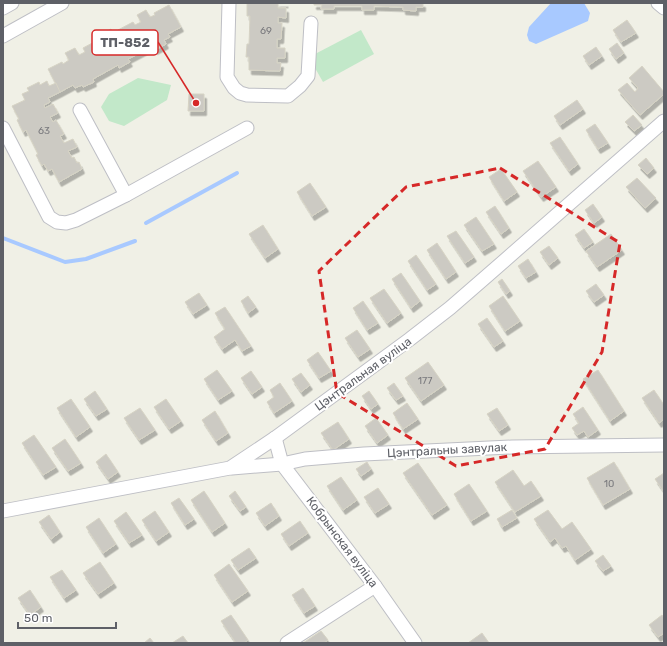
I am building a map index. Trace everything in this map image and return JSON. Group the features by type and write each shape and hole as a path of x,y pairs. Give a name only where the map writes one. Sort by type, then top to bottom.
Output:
{"street":[{"path":"3,8 12,3"},
{"path":"229,3 227,77 234,88 247,96 288,96 300,86 308,76 311,23"},
{"path":"658,3 664,8"},
{"path":"3,36 54,5"},
{"path":"80,110 126,195"},
{"name":"Цэнтральная вуліца","path":"3,511 230,468 275,438 450,308 664,121"},
{"path":"3,128 49,216 57,222 66,223 76,220 126,195 247,128"},
{"name":"Кобрынская вуліца","path":"275,438 282,464 375,586 415,643"},
{"name":"Цэнтральны завулак","path":"230,468 282,464 305,459 388,453 512,447 664,445"},
{"path":"287,643 375,586"}],"highlighted area":[{"path":"500,168 620,243 602,352 545,449 456,466 337,393 319,271 406,187"}],"green space":[{"path":"361,30 374,54 323,82 315,68 315,54"},
{"path":"138,78 171,85 167,100 124,126 109,121 101,107 109,94"}],"water":[{"path":"551,3 584,3 590,13 588,21 536,44 529,41 527,35 529,27"}],"building":[{"path":"247,3 278,3 278,8 286,8 286,18 278,17 278,23 282,23 281,39 277,39 277,48 285,48 285,58 277,58 277,63 281,63 280,71 249,70 249,57 246,57 247,44 249,44 250,16 247,16"},
{"path":"314,3 423,3 423,7 416,7 416,11 403,10 403,7 374,6 374,10 362,10 362,6 334,6 334,9 321,9 322,5 314,5"},
{"path":"169,5 181,27 168,34 170,37 164,40 166,44 155,50 153,46 128,59 130,62 119,68 118,65 93,79 94,82 83,87 82,85 75,88 73,85 60,92 48,69 62,62 63,64 69,60 65,53 75,48 79,55 85,52 83,48 96,41 98,45 105,41 102,34 111,29 114,36 120,33 118,30 133,22 135,25 141,22 137,15 146,10 150,17 155,15 154,13"},
{"path":"627,20 636,33 621,42 613,30"},
{"path":"617,43 624,53 616,59 609,49"},
{"path":"596,47 602,56 589,65 583,56"},
{"path":"642,66 664,92 664,94 640,115 618,90 627,83 635,92 638,88 629,78"},
{"path":"47,81 49,86 56,83 60,92 48,98 50,102 44,105 45,108 53,104 58,113 50,117 53,122 56,120 64,134 60,136 64,143 73,139 77,147 68,151 77,163 79,162 82,169 59,182 52,169 48,171 44,164 42,166 36,155 38,154 26,130 23,132 17,120 19,119 12,106 25,100 22,94 29,91 27,88 39,82 40,85"},
{"path":"189,94 204,94 204,111 188,111"},
{"path":"577,100 583,109 560,125 554,116"},
{"path":"633,115 642,125 634,131 625,122"},
{"path":"595,124 608,143 598,149 586,130"},
{"path":"560,137 578,164 569,171 550,143"},
{"path":"646,158 654,168 647,174 638,165"},
{"path":"538,161 556,187 541,197 523,171"},
{"path":"501,169 517,192 504,201 489,177"},
{"path":"637,178 656,198 645,208 626,187"},
{"path":"310,183 326,207 312,216 297,192"},
{"path":"593,204 602,217 594,223 585,210"},
{"path":"495,206 509,228 501,234 486,212"},
{"path":"476,217 494,244 482,251 464,225"},
{"path":"263,225 278,249 265,258 249,234"},
{"path":"584,229 593,242 584,248 575,235"},
{"path":"456,231 474,257 465,263 447,236"},
{"path":"611,234 622,250 597,267 586,251"},
{"path":"437,243 456,272 446,279 427,250"},
{"path":"549,246 558,258 549,265 540,252"},
{"path":"416,255 436,284 427,290 408,261"},
{"path":"528,259 536,272 526,278 518,266"},
{"path":"401,273 420,301 411,308 392,279"},
{"path":"502,279 510,291 506,294 498,282"},
{"path":"596,284 604,295 594,302 586,291"},
{"path":"384,289 401,313 387,323 370,298"},
{"path":"199,293 207,305 193,314 185,302"},
{"path":"248,296 256,307 248,313 241,301"},
{"path":"503,296 520,321 505,331 489,306"},
{"path":"363,301 378,323 367,330 353,308"},
{"path":"225,307 251,346 242,351 235,340 222,349 214,337 225,329 215,313"},
{"path":"487,318 503,341 494,347 478,324"},
{"path":"357,330 370,349 358,357 345,338"},
{"path":"318,352 331,371 319,378 307,360"},
{"path":"428,362 444,385 421,401 405,378"},
{"path":"217,370 232,391 218,400 204,379"},
{"path":"598,370 624,411 610,421 583,379"},
{"path":"251,371 262,387 252,394 241,378"},
{"path":"301,373 310,385 301,392 292,379"},
{"path":"280,383 292,401 274,413 267,402 274,397 270,390"},
{"path":"394,383 403,396 396,400 387,388"},
{"path":"654,390 664,405 664,419 659,423 642,398"},
{"path":"95,391 107,409 96,416 84,399"},
{"path":"369,391 378,404 371,409 362,396"},
{"path":"71,399 90,427 76,437 57,408"},
{"path":"166,399 181,421 169,429 154,407"},
{"path":"407,403 418,419 403,429 393,413"},
{"path":"583,407 598,430 588,437 584,431 577,435 572,428 579,423 573,414"},
{"path":"140,408 155,430 139,440 124,418"},
{"path":"497,408 508,425 499,431 487,414"},
{"path":"215,411 228,433 216,441 202,420"},
{"path":"376,418 388,435 377,443 365,426"},
{"path":"338,422 349,439 333,450 321,433"},
{"path":"34,435 56,467 43,475 22,443"},
{"path":"65,439 81,463 68,471 52,448"},
{"path":"106,454 118,472 108,479 96,462"},
{"path":"367,462 371,469 361,476 356,469"},
{"path":"614,462 630,489 603,505 587,478"},
{"path":"418,463 447,505 432,515 403,473"},
{"path":"513,470 524,486 531,481 541,496 515,512 495,482"},
{"path":"664,473 664,492 655,479"},
{"path":"341,477 357,500 343,510 327,486"},
{"path":"469,484 487,511 471,521 454,494"},
{"path":"378,488 389,504 375,513 364,497"},
{"path":"204,491 225,523 212,532 191,500"},
{"path":"235,491 246,507 240,511 229,496"},
{"path":"179,498 194,519 185,525 171,503"},
{"path":"271,503 279,516 265,526 256,513"},
{"path":"512,510 517,518 502,527 497,519"},
{"path":"548,510 562,529 572,522 591,549 575,560 566,546 562,548 555,538 550,542 534,519"},
{"path":"155,511 169,532 156,541 142,520"},
{"path":"126,512 142,535 129,543 114,521"},
{"path":"49,515 60,532 51,539 39,522"},
{"path":"99,518 116,544 103,553 86,527"},
{"path":"300,521 308,533 289,546 281,534"},
{"path":"249,548 256,558 238,570 231,560"},
{"path":"603,555 611,566 603,571 595,561"},
{"path":"100,562 114,583 98,594 83,573"},
{"path":"229,564 248,591 232,602 214,575"},
{"path":"62,570 76,590 64,598 50,577"},
{"path":"303,588 315,606 304,613 292,595"},
{"path":"30,590 41,607 30,615 18,598"},
{"path":"231,615 248,640 244,643 236,643 221,621"},
{"path":"662,615 664,618 664,633 658,637 649,625"},
{"path":"321,631 328,640 324,643 303,643"},
{"path":"482,633 489,643 468,643"},
{"path":"183,636 188,643 172,643"},
{"path":"150,638 154,643 144,643"}],"waterway":[{"path":"146,223 237,173"},
{"path":"3,238 65,262 86,259 135,241"}],"place":[{"name":"ТП-852","path":"196,103"}]}
